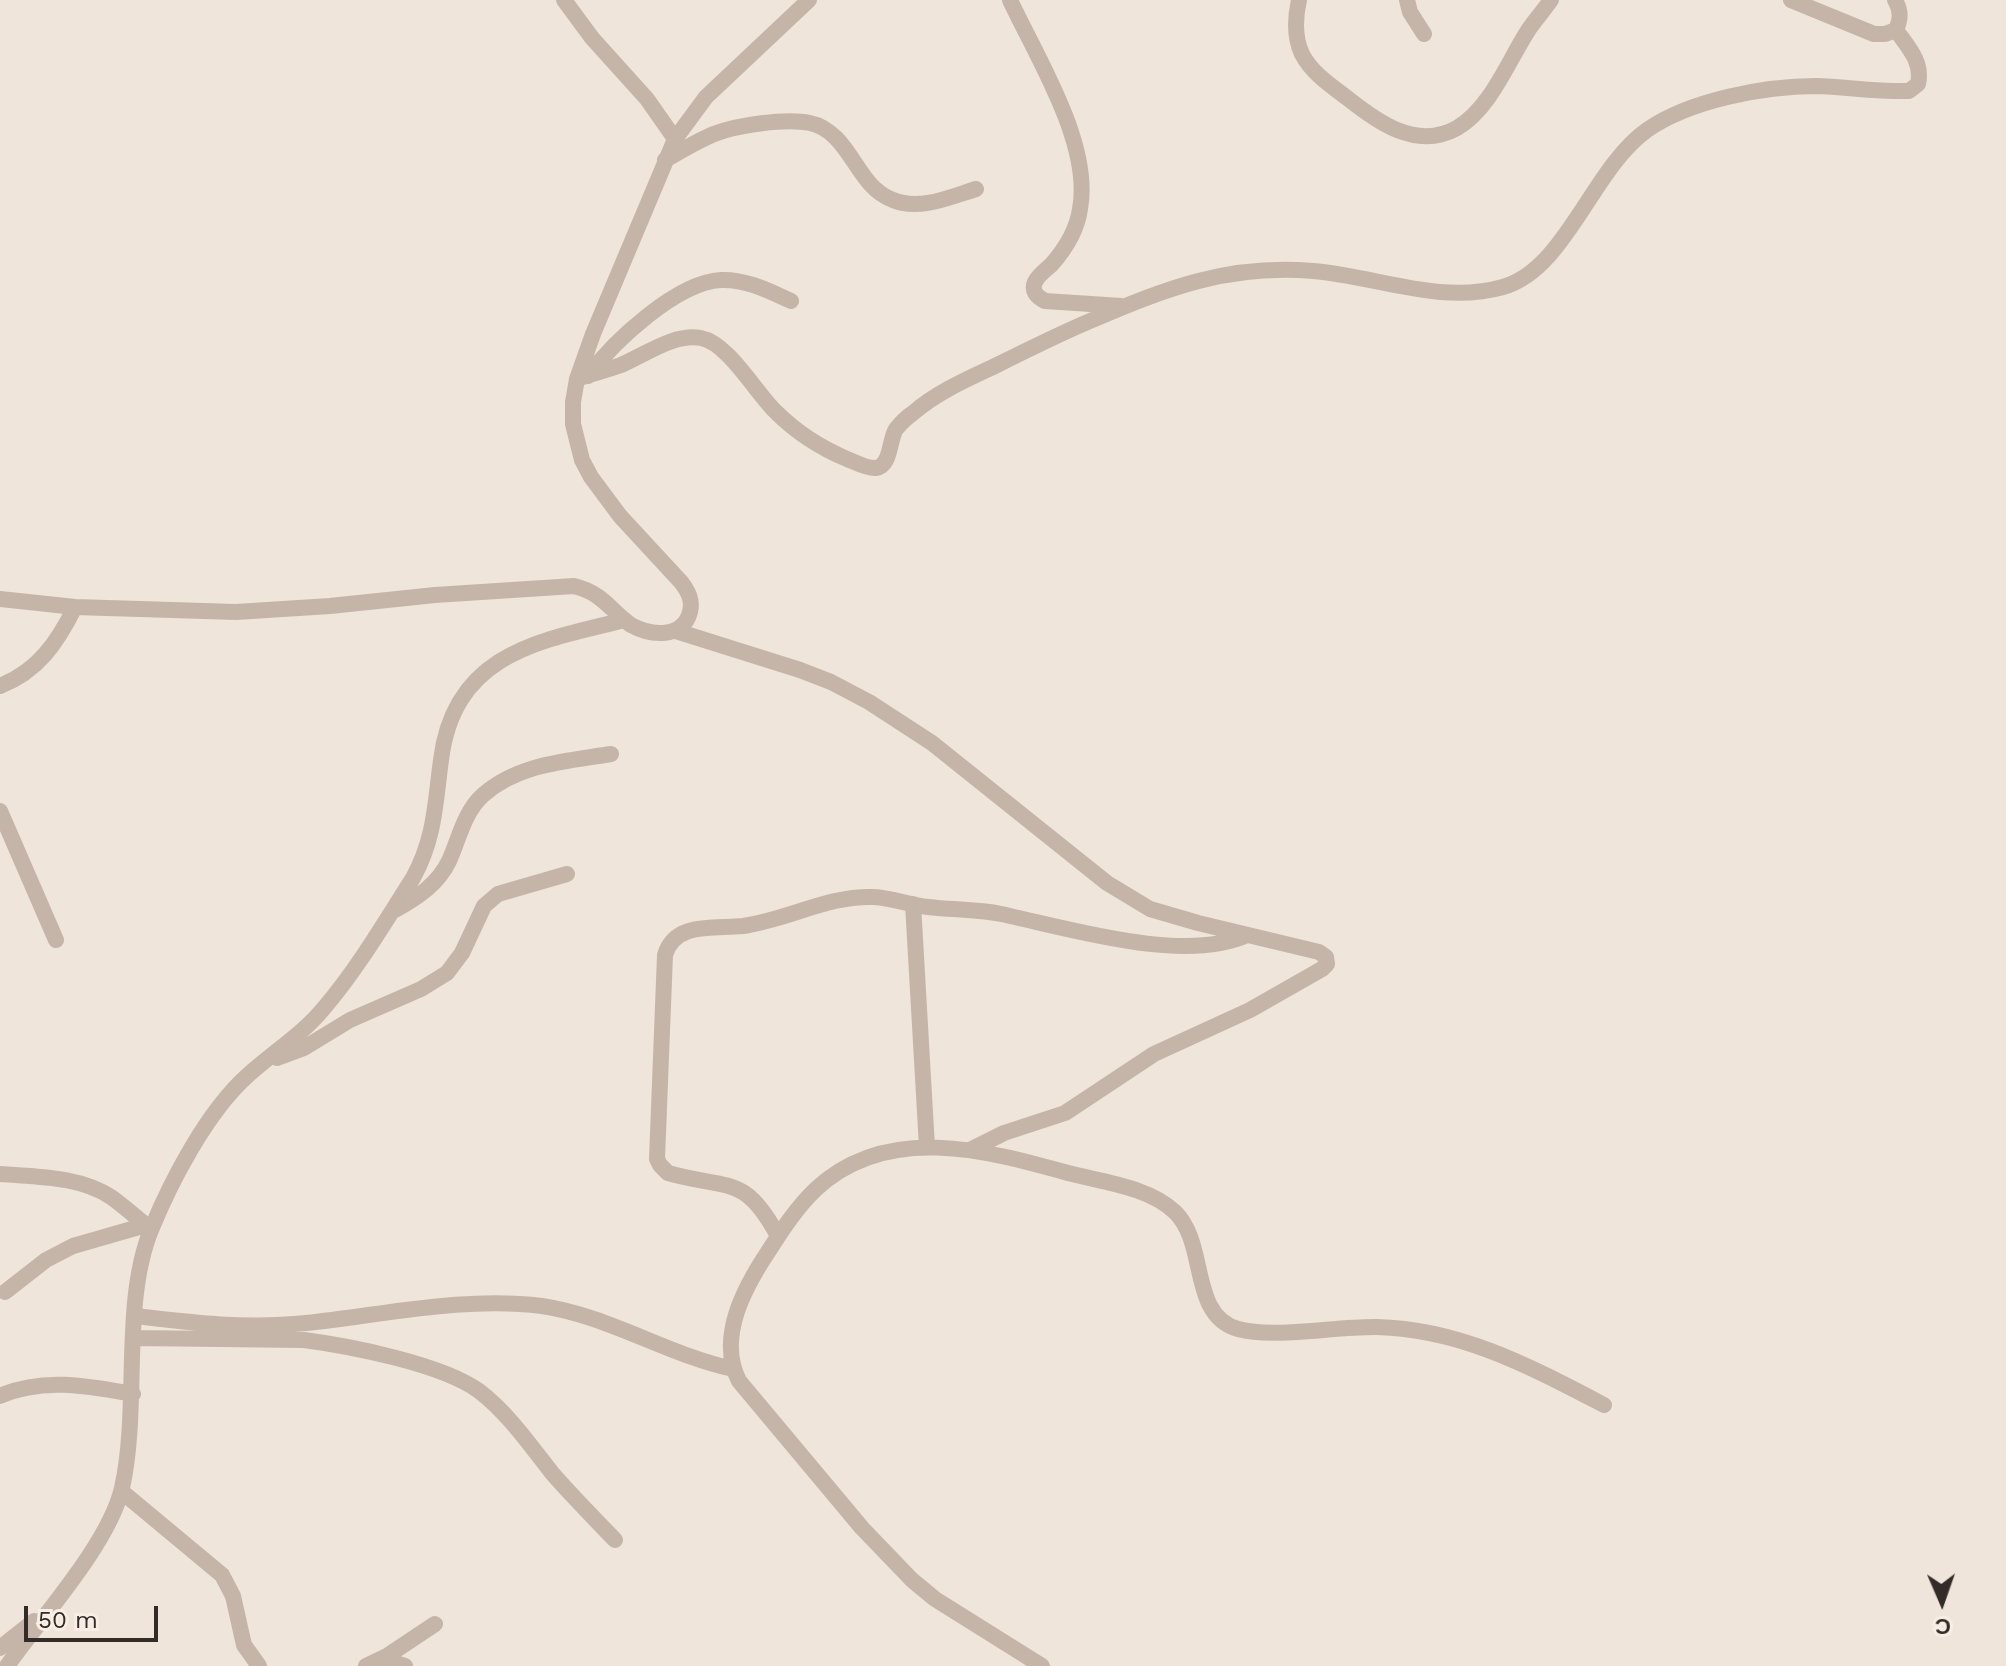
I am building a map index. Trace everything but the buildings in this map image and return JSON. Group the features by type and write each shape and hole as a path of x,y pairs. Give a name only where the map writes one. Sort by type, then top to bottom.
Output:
{"street":[{"path":"564,0 592,38 647,99 675,139"},
{"path":"676,631 687,620 690,597 681,582 605,497 582,460 573,424 573,402 583,377 593,334 675,139 706,97 809,0"},
{"path":"1010,0 1067,125 1079,161 1081,184 1081,207 1076,227 1064,250 1035,281 1034,291 1045,301 1126,306"},
{"path":"1299,0 1297,40 1302,54 1320,76 1382,125 1406,134 1432,135 1455,129 1473,115 1551,0"},
{"path":"1407,0 1410,12 1424,34"},
{"path":"1791,0 1874,34 1896,30"},
{"path":"1895,0 1900,10 1896,30"},
{"path":"583,377 618,366 678,340 700,338 721,348 773,410 801,433 842,457 875,468 884,464 897,429 940,393 1041,343 1180,284 1211,276 1279,270 1332,273 1431,291 1485,291 1508,286 1546,259 1615,160 1634,141 1666,119 1720,100 1795,86 1909,91 1918,84 1921,73 1916,59 1896,30"},
{"path":"664,161 699,141 727,130 801,122 819,125 834,135 871,184 893,200 916,204 976,189"},
{"path":"583,377 639,323 682,294 708,282 744,283 791,301"},
{"path":"0,599 75,607 184,612 285,610 562,586 588,590 625,620 647,632 676,631 831,682 932,743 1130,898 1169,916 1323,953 1327,959 1326,966 1250,1010 1154,1054 1065,1113 1004,1133 970,1150"},
{"path":"0,686 20,678 37,666 63,631 75,607"},
{"path":"7,1666 93,1549 110,1520 121,1491 133,1394 135,1316 148,1227 203,1133 245,1077 324,1009 413,878 434,826 444,738 459,702 471,685 513,652 537,642 625,620"},
{"path":"391,912 421,894 443,871 468,815 482,795 506,779 541,765 611,754"},
{"path":"0,811 56,940"},
{"path":"265,1061 293,1053 350,1020 436,981 455,964 490,899 508,890 567,874"},
{"path":"778,1236 760,1207 746,1192 668,1173 657,1159 667,948 674,937 685,931 756,924 847,899 881,898 984,911 1148,944 1217,944 1247,934"},
{"path":"913,904 927,1147"},
{"path":"1033,1664 935,1599 912,1580 862,1528 739,1381 733,1369 730,1345 747,1286 778,1236 814,1190 851,1164 891,1151 927,1147 970,1150 1014,1158 1137,1191 1166,1204 1185,1223 1208,1302 1214,1314 1224,1323 1263,1332 1374,1327 1435,1332 1497,1352 1604,1405"},
{"path":"0,1174 66,1180 92,1187 111,1197 148,1227"},
{"path":"5,1292 46,1260 73,1246 148,1227"},
{"path":"135,1316 222,1326 250,1326 476,1305 544,1307 611,1326 679,1354 733,1369"},
{"path":"134,1338 314,1342 369,1351 458,1380 479,1392 502,1412 554,1475 615,1540"},
{"path":"0,1396 34,1386 57,1384 83,1385 133,1394"},
{"path":"121,1491 222,1575 233,1596 244,1645 256,1665"},
{"path":"0,1648 45,1614"},
{"path":"366,1666 396,1651 435,1624"},
{"path":"366,1666 395,1663 405,1666"}]}
